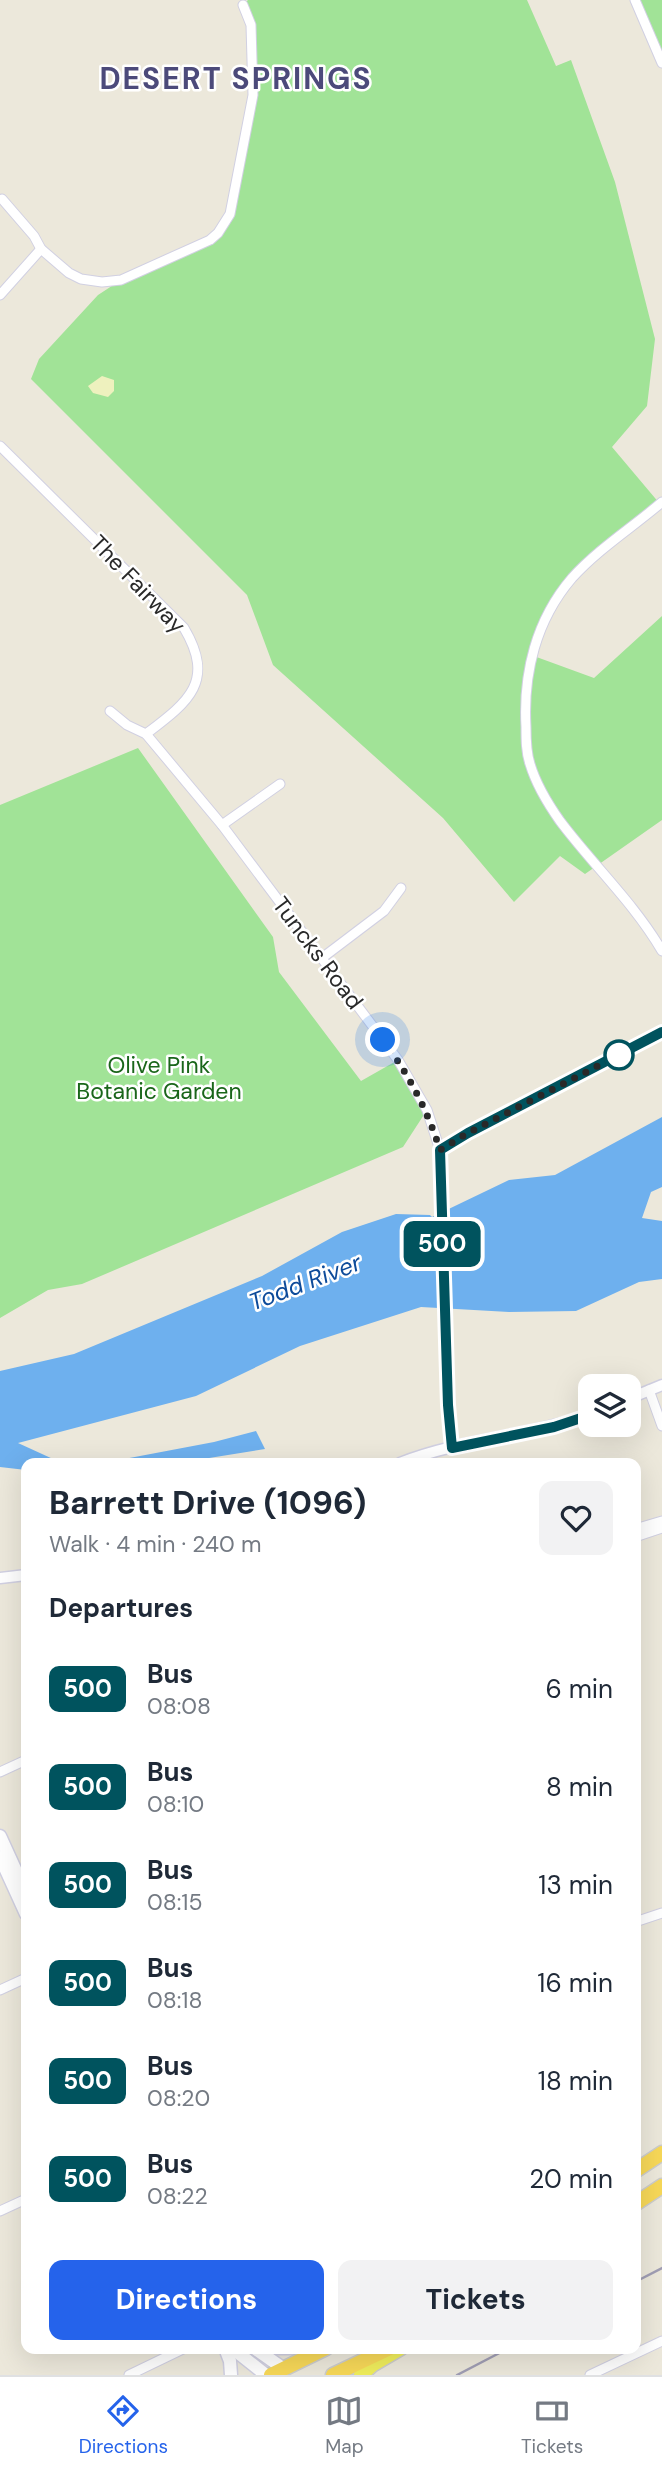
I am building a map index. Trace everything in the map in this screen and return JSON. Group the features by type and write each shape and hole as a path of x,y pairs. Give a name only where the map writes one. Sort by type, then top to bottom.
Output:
{"highway":[{"path":"641,2167 662,2153"},
{"path":"641,2198 662,2185"},
{"path":"279,2373 315,2354"},
{"path":"333,2375 377,2354"}],"main road":[{"path":"0,1836 21,1882"},
{"path":"0,1857 21,1903"},
{"path":"227,2354 231,2375"},
{"path":"243,2354 279,2373"},
{"path":"260,2354 279,2373"},
{"path":"361,2375 391,2354"}],"street":[{"path":"635,0 662,63"},
{"path":"2,198 34,236 41,249 69,273 81,279 102,282 121,280 203,244 218,233 230,214 253,95 251,25 243,5"},
{"path":"0,295 41,249"},
{"name":"The Fairway","path":"0,446 177,621 194,644 198,670 188,698 181,708 146,734"},
{"path":"662,502 587,564 572,578 557,599 534,644 525,708 527,755 543,794 581,847 627,900 662,951"},
{"name":"Tuncks Road","path":"110,711 127,725 146,734 222,825 411,1081 427,1110 440,1150 448,1405 452,1448"},
{"path":"222,825 280,784"},
{"path":"322,958 384,911 401,888"},
{"path":"440,1150 662,1032"},
{"path":"641,1393 662,1385"},
{"path":"649,1390 662,1426"},
{"path":"417,1458 554,1427 578,1419"},
{"path":"641,1532 658,1526"},
{"path":"0,1578 21,1576"},
{"path":"0,1772 21,1762"},
{"path":"641,1920 662,1913"},
{"path":"0,1990 21,1980"},
{"path":"0,2211 21,2201"},
{"path":"641,2351 662,2341"},
{"path":"129,2375 173,2354"},
{"path":"590,2375 634,2354"}],"green space":[{"path":"248,0 527,0 556,66 571,60 615,182 655,339 647,406 612,447 660,504 601,551 552,607 531,655 594,678 662,616 662,820 585,874 560,856 514,902 443,818 273,665 247,595 31,379 39,359 98,295 121,280 203,244 227,220 253,95 251,25 243,5"},
{"path":"635,0 662,0 662,63"},
{"name":"Olive Pink Botanic Garden","path":"138,748 273,937 279,972 361,1081 398,1060 427,1110 403,1147 82,1284 48,1290 0,1318 0,805"}],"sand":[{"path":"102,376 114,380 114,391 108,397 93,393 88,386"}],"water":[{"name":"Todd River","path":"662,1117 662,1187 651,1192 642,1218 662,1221 662,1279 639,1282 576,1311 509,1312 421,1307 300,1346 196,1396 18,1443 51,1458 21,1458 21,1469 0,1467 0,1371 74,1354 262,1276 342,1232 396,1214 432,1217 509,1180 555,1175"},
{"path":"256,1431 265,1449 209,1458 129,1458"}],"railway":[{"path":"641,2279 662,2268"},
{"path":"457,2375 497,2354"}],"bus line":[{"name":"500","path":"578,1419 554,1427 452,1448 448,1405 440,1150 662,1032"}],"district":[{"name":"DESERT SPRINGS","path":"236,78"}],"route":[{"path":"383,1040 427,1110 440,1150 619,1055"}]}
